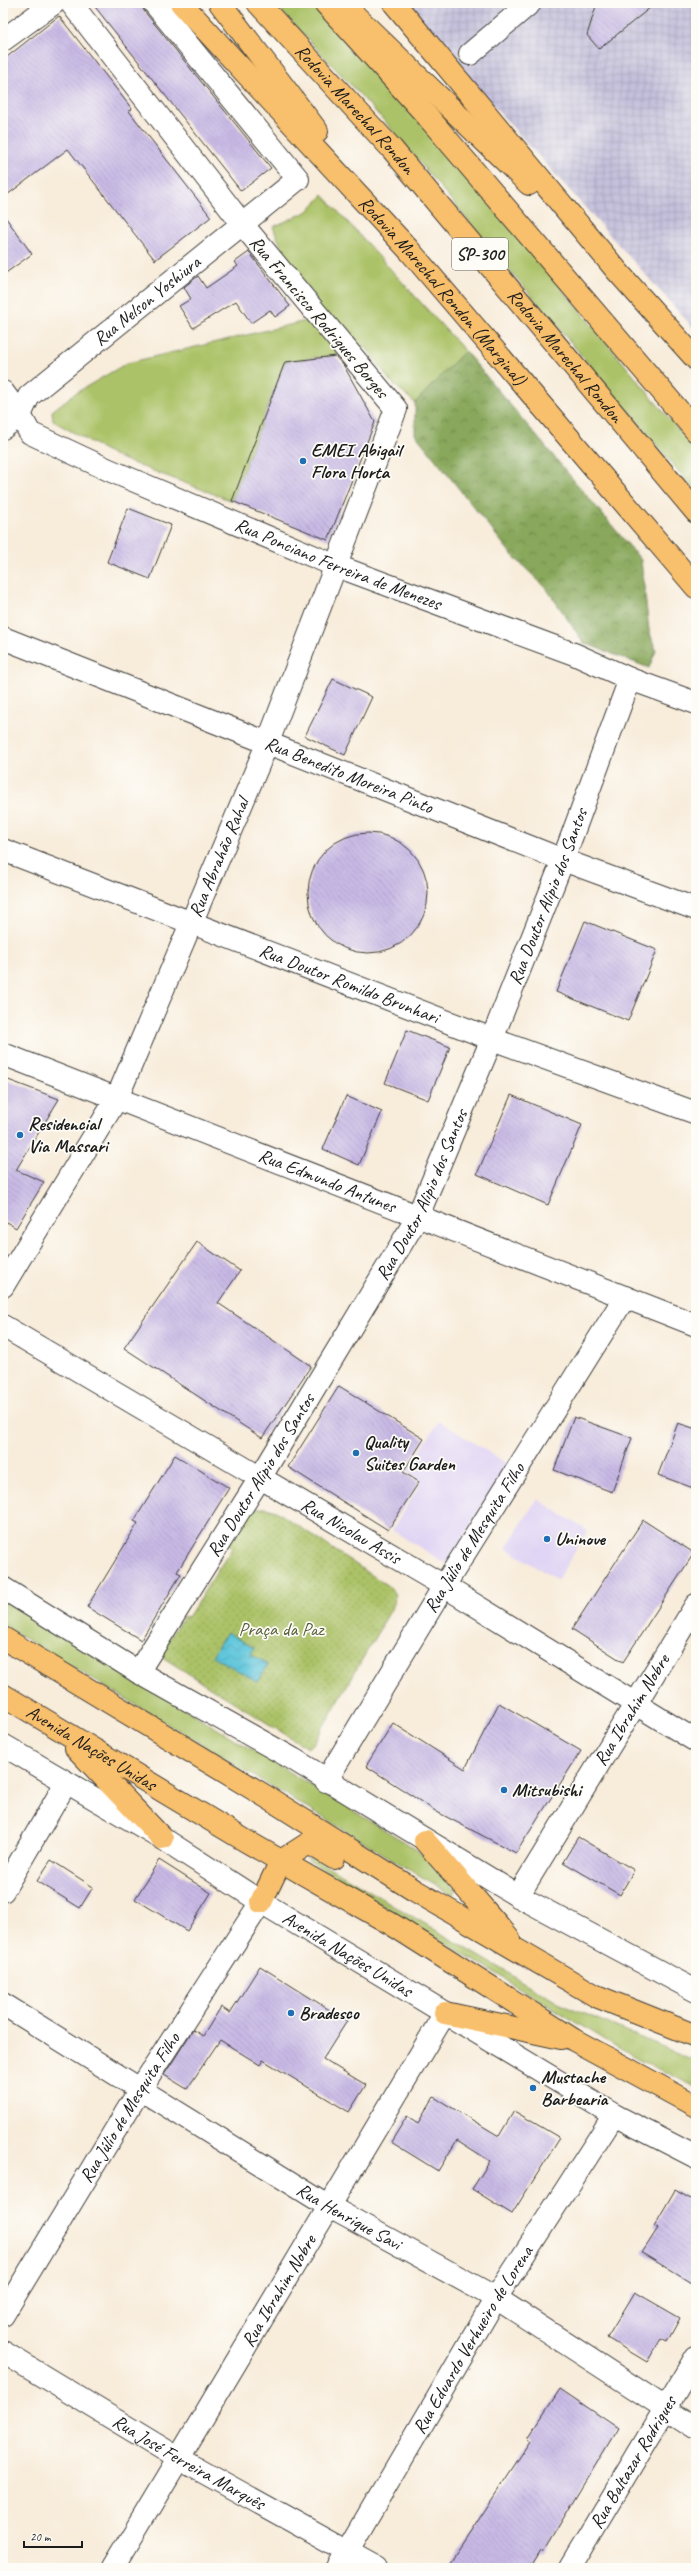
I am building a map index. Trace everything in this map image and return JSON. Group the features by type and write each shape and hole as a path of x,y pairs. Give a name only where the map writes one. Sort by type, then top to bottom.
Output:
{"main road":[{"name":"Rodovia Marechal Rondon (Marginal)","path":"181,3 409,250 696,587"},
{"path":"220,3 409,250"},
{"name":"Rodovia Marechal Rondon","path":"258,3 392,149 696,512"},
{"name":"SP-300","path":"325,3 428,117 696,431"},
{"path":"342,3 618,272"},
{"path":"394,3 618,272 696,359"},
{"path":"3,1638 270,1799 414,1890 596,1996 696,2036"},
{"name":"Avenida Nações Unidas","path":"3,1694 57,1728 281,1861 393,1925 574,2040 696,2106"},
{"path":"57,1728 162,1838"},
{"path":"425,1840 519,1950"},
{"path":"260,1902 281,1861 309,1843 395,1896 414,1890"},
{"path":"445,2013 574,2040"}],"street":[{"path":"3,40 54,3"},
{"name":"Rua Francisco Rodrigues Borges","path":"71,3 243,225 396,409"},
{"name":"Rua Nelson Yoshiura","path":"3,428 20,415 29,396 243,225 298,179 154,3"},
{"path":"470,54 530,3"},
{"name":"Rua Ponciano Ferreira de Menezes","path":"3,392 20,415 30,433 108,470 334,564 574,654 630,679 696,704"},
{"name":"Rua Abrahão Rahal","path":"3,1286 117,1098 268,742 334,564 396,409"},
{"name":"Rua Benedito Moreira Pinto","path":"3,638 563,860 696,909"},
{"name":"Rua Doutor Alipio dos Santos","path":"138,1672 260,1478 417,1218 492,1039 563,860 630,679"},
{"name":"Rua Doutor Romildo Brunhari","path":"3,850 492,1039 696,1113"},
{"name":"Rua Edmundo Antunes","path":"3,1054 417,1218 696,1325"},
{"name":"Rua Júlio de Mesquita Filho","path":"326,1781 444,1586 626,1297"},
{"name":"Rua Nicolau Assis","path":"3,1326 444,1586 696,1742"},
{"path":"3,1588 138,1672 293,1759 326,1781 518,1896 694,1987"},
{"name":"Rua Ibrahim Nobre","path":"518,1896 696,1605"},
{"name":"Avenida Nações Unidas","path":"3,1745 162,1838 260,1902 614,2115 696,2157"},
{"path":"3,1891 66,1783"},
{"name":"Rua Júlio de Mesquita Filho","path":"3,2315 139,2091 260,1902"},
{"name":"Rua Henrique Savi","path":"3,2004 139,2091 328,2206 496,2298 696,2428"},
{"name":"Rua Ibrahim Nobre","path":"113,2568 328,2206 445,2013"},
{"name":"Rua Eduardo Verhueiro de Lorena","path":"343,2559 496,2298 614,2115"},
{"name":"Rua José Ferreira Marquês","path":"3,2352 343,2559 377,2568"},
{"name":"Rua Baltazar Rodrigues","path":"570,2568 696,2357"}],"shaded area":[{"path":"401,3 696,3 696,331"},
{"path":"439,1421 509,1465 446,1564 392,1530 422,1481 407,1471"},
{"name":"Uninove","path":"537,1499 588,1531 557,1580 506,1548"}],"green space":[{"path":"274,3 310,3 408,108 530,250 696,451 696,492 389,126"},
{"path":"323,195 465,351 415,403 390,381 365,346 338,355 285,362 232,501 119,458 53,421 52,411 74,394 127,363 306,321 317,301 285,256 273,227 308,211"},
{"path":"465,351 641,560 649,630 656,651 649,668 584,643 546,588 512,555 415,434 415,403"},
{"name":"Praça da Paz","path":"258,1508 266,1508 276,1511 391,1588 395,1595 394,1604 314,1743 307,1748 162,1657 162,1648 184,1616 188,1617 232,1548 227,1543 250,1511"},
{"path":"3,1599 408,1844 428,1858 454,1889 455,1893 452,1895 3,1625"},
{"path":"314,1858 555,2001 696,2061 696,2087 637,2059 306,1859"}],"water":[{"path":"227,1632 254,1648 251,1654 268,1665 258,1682 212,1656"}],"building":[{"path":"92,3 142,3 144,11 271,168 241,191"},
{"path":"597,3 656,3 599,49 587,35"},
{"path":"59,16 132,109 129,111 211,217 155,260 68,149 3,198 3,60"},
{"path":"3,214 32,254 3,275"},
{"path":"249,252 290,306 275,317 270,310 251,323 236,301 193,328 179,306 191,299 184,287 198,276 206,288 238,266 235,262"},
{"name":"EMEI Abigail Flora Horta","path":"335,356 344,366 375,422 328,540 232,501 285,362"},
{"path":"128,508 171,525 150,579 107,562"},
{"path":"333,679 372,697 345,755 305,736"},
{"path":"368,833 391,837 411,850 424,870 428,893 424,916 411,936 391,949 368,953 345,949 325,936 312,916 308,893 312,870 325,850 345,837"},
{"path":"585,921 657,950 628,1021 556,992"},
{"path":"407,1030 450,1047 428,1100 385,1083"},
{"name":"Residencial Via Massari","path":"3,1078 59,1099 16,1170 44,1182 16,1228 3,1220"},
{"path":"511,1095 582,1125 548,1205 477,1174"},
{"path":"346,1096 382,1112 359,1165 323,1149"},
{"path":"197,1242 240,1271 218,1303 311,1366 262,1438 124,1348"},
{"name":"Quality Suites Garden","path":"339,1386 424,1439 403,1472 419,1482 388,1530 288,1467"},
{"path":"574,1417 632,1438 612,1492 554,1470"},
{"path":"678,1423 696,1429 696,1489 658,1475"},
{"path":"175,1455 229,1488 177,1572 181,1574 141,1640 87,1607 138,1523 134,1521"},
{"path":"643,1520 694,1553 623,1662 572,1629"},
{"name":"Mitsubishi","path":"499,1703 581,1751 516,1853 437,1812 366,1766 393,1723 465,1769"},
{"path":"578,1837 634,1870 620,1895 563,1862"},
{"path":"51,1860 93,1887 80,1908 37,1881"},
{"path":"159,1860 211,1893 187,1931 135,1899"},
{"path":"260,1966 347,2021 323,2059 366,2085 349,2112 263,2060 260,2065 220,2040 187,2089 164,2075 193,2030 203,2036 221,2007 230,2013"},
{"path":"434,2097 499,2136 514,2111 560,2138 512,2214 472,2189 490,2161 457,2140 438,2171 391,2142 407,2116 418,2123"},
{"path":"675,2190 696,2202 696,2286 642,2253 658,2228 654,2226"},
{"path":"635,2292 680,2318 667,2342 661,2339 647,2362 607,2338"},
{"path":"560,2389 618,2428 543,2552 541,2550 530,2568 447,2568 531,2440 528,2438"}],"place":[{"name":"EMEI Abigail Flora Horta","path":"303,461"},
{"name":"Residencial Via Massari","path":"20,1135"},
{"name":"Quality Suites Garden","path":"356,1453"},
{"name":"Uninove","path":"547,1539"},
{"name":"Mitsubishi","path":"504,1790"},
{"name":"Bradesco","path":"291,2013"},
{"name":"Mustache Barbearia","path":"533,2088"}]}
